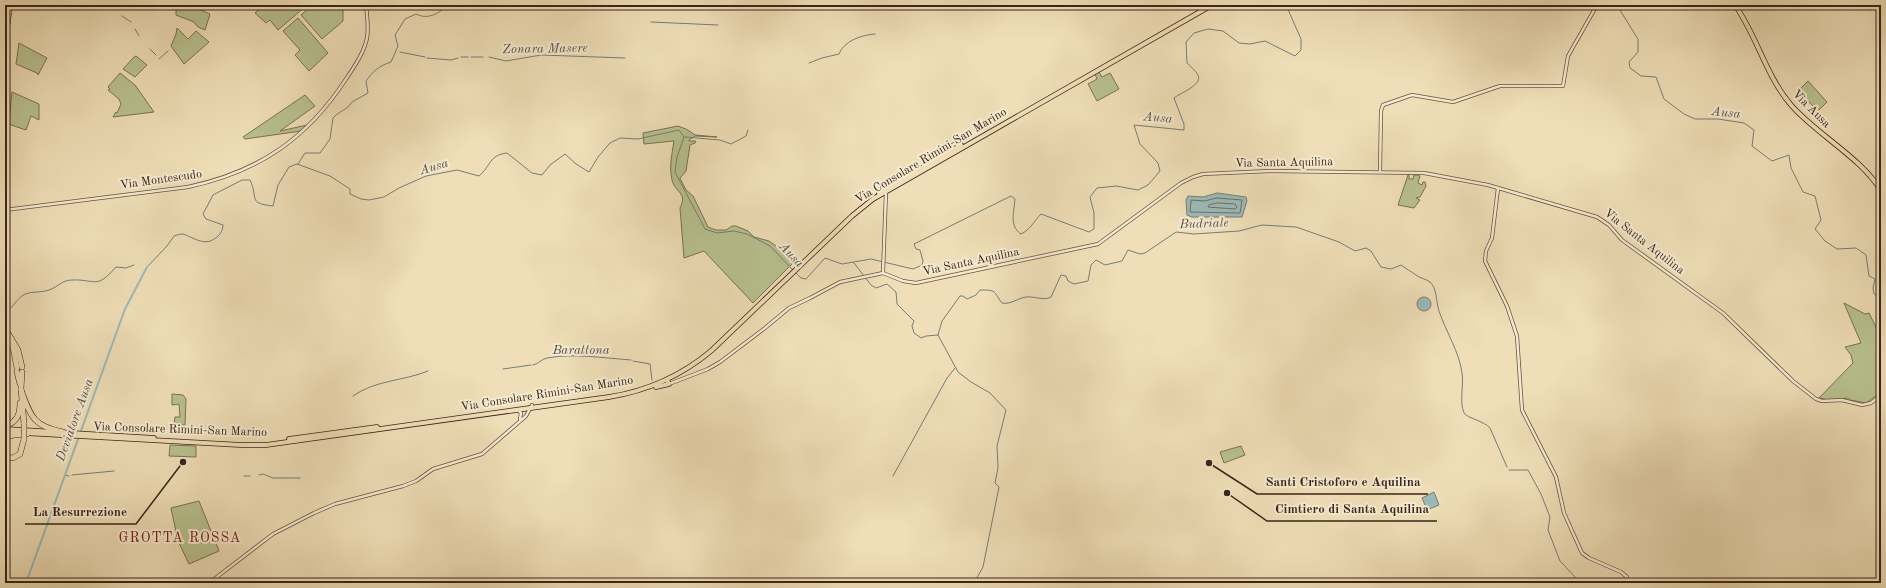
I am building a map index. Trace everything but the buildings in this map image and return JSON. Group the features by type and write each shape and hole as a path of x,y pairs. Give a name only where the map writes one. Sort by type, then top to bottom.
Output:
{"highway":[{"path":"5,39 10,5"},
{"path":"5,328 18,350 24,424 24,439 20,454 13,458 5,456"},
{"path":"5,335 18,350"},
{"path":"5,335 13,347 19,370"},
{"path":"5,341 12,349 16,359"},
{"path":"5,426 18,417 21,389"},
{"path":"21,389 30,414 35,421 45,428 63,432"},
{"path":"5,438 14,435 27,434"}],"main road":[{"name":"Via Consolare Rimini-San Marino","path":"797,267 850,214 886,188 1207,5"},
{"name":"Via Consolare Rimini-San Marino","path":"5,431 63,432 85,435 241,445 266,445 516,410 531,406 622,392 665,379 695,361 710,349 852,216 886,192 1212,5"},
{"name":"Via Ausa","path":"1735,5 1746,22 1777,84 1788,102 1798,113 1863,169 1881,191"},
{"name":"Via Ausa","path":"1738,5 1789,98 1800,111 1872,175 1881,186"},
{"path":"1881,263 1879,269 1881,273"},
{"name":"Via Consolare Rimini-San Marino","path":"85,435 266,442 622,395 668,382 697,363 790,273"},
{"name":"Via Consolare Rimini-San Marino","path":"5,431 27,434 74,434"}],"street":[{"name":"Via Montescudo","path":"5,210 188,187 208,183 267,159 302,133 334,96 351,71 367,40 366,5"},
{"path":"1380,171 1383,105 1419,95 1453,102 1500,86 1563,86 1568,56 1597,5"},
{"name":"Via Santa Aquilina","path":"668,382 708,369 720,362 793,305 840,282 883,273 903,281 916,283 1098,244 1181,183 1199,175 1270,171 1380,171 1430,173 1498,188 1603,220 1622,240 1723,313 1790,378 1816,399 1822,401 1842,400 1862,405 1871,403 1881,395"},
{"path":"1498,188 1492,238 1486,251 1485,261 1507,306 1517,336 1522,410 1556,477 1564,513 1582,553 1589,558 1622,572 1627,577 1627,583"},
{"path":"883,273 886,192"},
{"path":"519,421 526,410 531,406"},
{"path":"209,583 225,569 254,550 273,534 335,504 403,486 416,481 433,469 482,454 529,412 531,406"},
{"path":"516,410 521,413 522,417"}],"green space":[{"path":"176,5 189,5 210,14 205,30 198,27 194,22 176,15"},
{"path":"264,5 307,5 278,30 270,20 266,23 255,13"},
{"path":"312,5 343,5 343,21 322,39 301,15"},
{"path":"298,18 328,53 309,71 295,55 300,50 283,31"},
{"path":"177,28 188,39 196,31 209,42 184,64 171,46"},
{"path":"19,43 47,58 38,75 37,73 16,64"},
{"path":"136,56 147,65 135,77 123,69"},
{"path":"1099,72 1102,77 1110,73 1119,89 1097,101 1088,84 1097,79 1095,74"},
{"path":"120,73 135,85 154,112 113,117 116,112 117,113 121,104 119,99 108,90 110,89 108,87"},
{"path":"1808,81 1827,102 1818,111 1798,91"},
{"path":"12,92 39,104 39,120 31,116 26,130 11,125 9,122"},
{"path":"305,95 315,106 280,131 307,125 301,131 245,139 243,137"},
{"path":"678,126 695,135 717,137 695,136 689,140 696,141 690,145 686,171 680,178 686,190 693,196 708,227 716,230 726,230 732,226 736,226 748,231 754,237 769,241 787,254 794,262 753,303 704,251 684,258 680,208 683,199 672,180 671,175 671,160 674,141 644,144 643,133"},
{"path":"1409,172 1409,179 1413,179 1414,175 1418,175 1420,176 1418,183 1422,185 1423,182 1425,182 1426,186 1420,197 1416,198 1420,200 1414,208 1398,205"},
{"path":"1844,303 1865,314 1869,313 1878,331 1881,331 1881,392 1866,403 1850,400 1848,398 1829,400 1819,398 1853,363 1851,355 1845,347 1861,343"},
{"path":"172,394 183,395 186,399 185,425 174,425 175,417 180,417 179,404 172,405"},
{"path":"170,445 196,446 196,457 169,456"},
{"path":"1241,446 1245,455 1224,463 1220,452"},
{"path":"199,501 219,551 189,564 178,541 171,508"}],"water":[{"path":"1217,193 1246,197 1247,201 1242,217 1192,217 1187,215 1186,200 1188,196 1203,197"},
{"path":"1421,297 1427,297 1431,301 1431,307 1427,311 1421,311 1417,307 1417,301"},
{"path":"1434,492 1439,505 1427,510 1422,498"}],"waterway":[{"name":"Zonara Masere","path":"298,164 305,153 320,153 330,139 333,118 348,107 352,102 368,93 366,81 380,67 391,62 398,46 395,35 405,19 416,14 420,16 433,15 448,5"},
{"name":"Ausa","path":"796,273 801,278 806,279 825,258 842,264 871,259 913,269 922,265 923,261 920,250 916,249 914,244 1011,196 1015,199 1013,214 1015,227 1021,234 1029,228 1041,214 1089,232 1094,229 1094,213 1090,197 1097,188 1116,186 1138,190 1148,185 1160,171 1158,163 1140,144 1134,125 1184,130 1184,124 1174,98 1194,85 1199,79 1197,73 1187,63 1186,42 1194,33 1208,29 1223,31 1239,43 1250,44 1265,41 1295,56 1301,50 1301,39 1286,5"},
{"name":"Ausa","path":"1614,5 1618,7 1638,39 1638,52 1629,62 1630,68 1641,76 1656,77 1664,99 1684,114 1695,119 1718,119 1744,123 1754,130 1752,146 1772,161 1789,155 1791,168 1803,192 1815,196 1821,220 1815,229 1825,241 1837,249 1856,248 1866,255 1869,276 1875,279 1873,288 1874,294 1877,296 1881,295"},
{"path":"122,16 131,22"},
{"name":"Zonara Masere","path":"651,22 718,25"},
{"path":"135,29 139,36"},
{"path":"809,63 839,54 841,49 849,42 864,36 875,34"},
{"path":"150,49 156,55"},
{"path":"159,59 168,51"},
{"name":"Zonara Masere","path":"400,52 425,57"},
{"name":"Zonara Masere","path":"489,57 506,61 541,55 625,58"},
{"name":"Zonara Masere","path":"461,57 468,57"},
{"name":"Zonara Masere","path":"471,57 483,57"},
{"name":"Zonara Masere","path":"427,58 451,60 458,58"},
{"name":"Ausa","path":"147,267 167,246 174,236 183,234 205,242 214,240 219,235 223,225 206,219 203,214 213,195 242,180 250,180 253,186 255,199 265,205 273,206 278,185 289,167 297,164 330,176 350,189 350,194 361,199 369,200 384,197 399,188 426,176 457,170 479,176 493,159 501,154 507,153 532,173 542,175 550,165 565,154 576,164 589,172 598,157 610,143 620,138 638,139 679,130 684,137 677,157 675,172 705,229 717,233 734,231 747,234 770,246 793,270"},
{"path":"685,137 720,140 731,144 746,136 748,130"},
{"name":"Budriale","path":"854,263 871,285 876,288 887,284 896,292 897,304 914,321 912,326 914,333 921,338 938,335 942,321 960,296 967,299 976,295 980,290 985,290 994,292 1002,303 1008,303 1026,297 1048,298 1051,297 1061,275 1066,276 1068,281 1074,284 1088,281 1091,265 1096,260 1105,265 1122,261 1128,250 1140,254 1145,253 1176,232 1194,234 1239,231 1262,225 1296,227 1339,242 1355,251 1366,248 1371,251 1381,267 1391,269 1401,265 1430,282 1434,288 1439,311 1455,349 1462,373 1462,404 1464,413 1484,423 1490,428 1507,467"},
{"path":"5,313 25,294 46,291 69,280 100,281 116,267 126,268 134,265"},
{"name":"Deviatore Ausa","path":"26,583 125,309 147,267"},
{"path":"938,335 958,372 971,382 990,393 1006,410 997,446 998,468 995,483 999,487 983,567 974,583"},
{"name":"Barattona","path":"533,365 537,364 543,359 568,356 589,356 631,360"},
{"name":"Barattona","path":"633,361 650,364 652,380"},
{"name":"Barattona","path":"503,369 531,365"},
{"path":"893,476 947,378 955,368"},
{"name":"Barattona","path":"353,396 371,387 428,371"},
{"name":"Budriale","path":"1509,470 1528,470 1541,494 1550,517 1548,530 1560,561 1575,577 1577,583"},
{"name":"Barattona","path":"72,475 114,471"},
{"name":"Barattona","path":"259,475 263,474 273,478 300,478"},
{"name":"Barattona","path":"65,475 69,476"},
{"name":"Barattona","path":"244,476 250,476"}],"place":[{"name":"La Resurrezione","path":"183,462"},
{"name":"Santi Cristoforo e Aquilina","path":"1209,463"},
{"name":"Cimtiero di Santa Aquilina","path":"1227,493"}],"district":[{"name":"GROTTA ROSSA","path":"180,538"}]}
